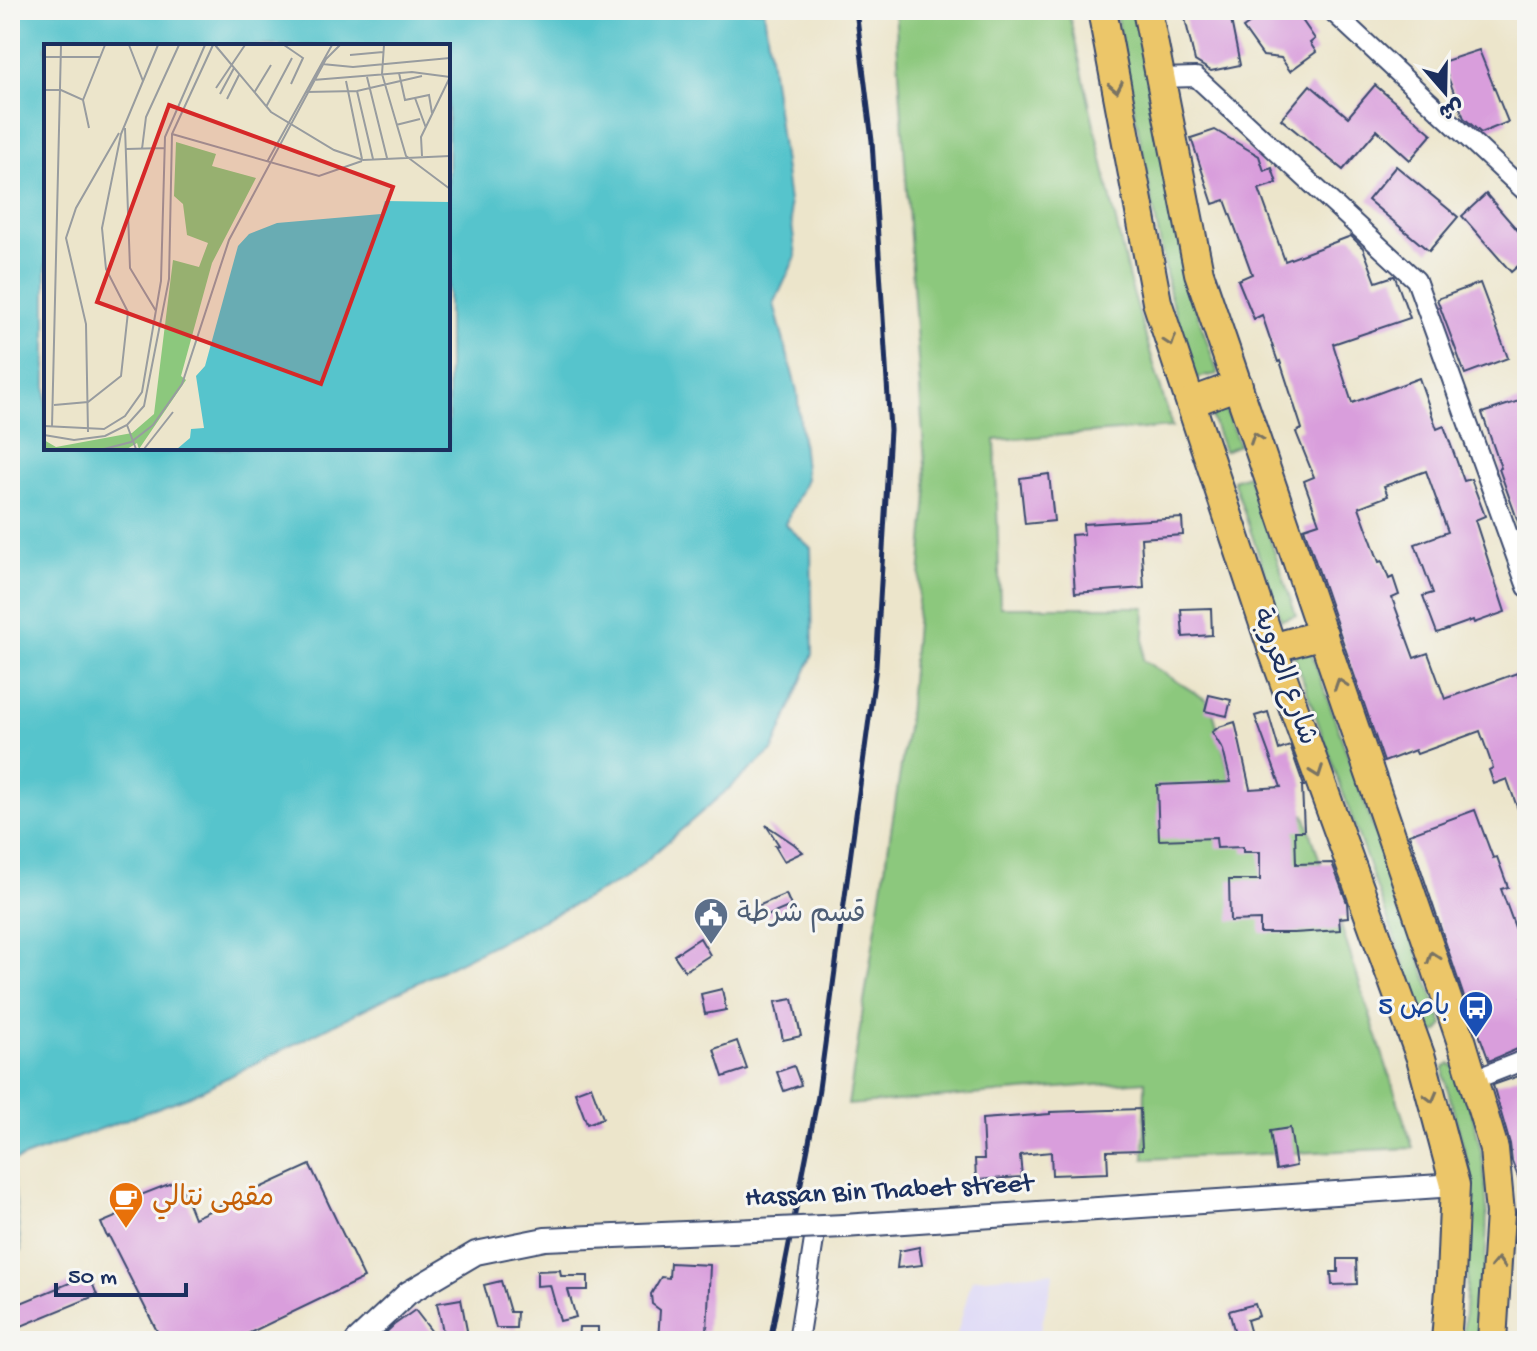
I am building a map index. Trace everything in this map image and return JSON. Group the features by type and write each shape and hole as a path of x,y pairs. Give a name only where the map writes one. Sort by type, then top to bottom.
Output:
{"main road":[{"name":"شارع العروبة","path":"1102,10 1157,302 1272,648 1421,1058 1455,1185 1446,1341"},
{"name":"شارع العروبة","path":"1147,10 1199,273 1462,1043 1494,1149 1500,1213 1492,1341"},
{"path":"1192,402 1238,385"},
{"path":"1272,648 1323,634"},
{"path":"1421,1058 1462,1043"}],"street":[{"path":"1331,10 1527,193"},
{"path":"1160,78 1196,77 1416,280 1527,587"},
{"path":"1473,1080 1527,1059"},
{"name":"Hassan Bin Thabet street","path":"357,1341 408,1293 476,1253 545,1239 844,1226 1455,1185"},
{"path":"798,1341 816,1227"}],"shaded area":[{"path":"1054,1272 1038,1341 955,1341 972,1279"}],"green space":[{"path":"895,10 1068,10 1129,279 1172,427 995,440 1000,607 1145,607 1143,660 1211,703 1232,784 1305,815 1413,1148 1144,1159 1145,1081 848,1105 907,728 927,496"},
{"path":"1115,10 1136,10 1188,285 1218,374 1196,378 1171,299"},
{"path":"1224,406 1239,445 1224,451 1210,411"},
{"path":"1248,475 1296,615 1281,620 1233,480"},
{"path":"1310,649 1443,1025 1437,1032 1428,1032 1294,655"},
{"path":"1450,1064 1458,1068 1467,1096 1485,1181 1486,1241 1479,1341 1463,1341 1472,1200 1470,1172 1444,1076 1444,1068"}],"water":[{"path":"10,10 764,10 796,256 774,304 797,391 806,480 785,524 811,548 813,654 773,750 625,879 190,1096 11,1162 21,1251 10,1254"}],"building":[{"path":"1183,10 1229,10 1240,65 1211,71 1195,61"},
{"path":"1269,10 1295,10 1315,39 1310,43 1316,52 1290,71 1281,58 1263,56 1243,28"},
{"path":"1479,50 1508,122 1481,133 1464,118 1442,62"},
{"path":"1310,85 1348,117 1375,85 1432,134 1410,160 1377,130 1343,170 1281,119"},
{"path":"1215,130 1259,156 1264,171 1272,168 1277,183 1259,189 1285,261 1351,236 1363,248 1376,282 1395,277 1410,318 1333,344 1352,403 1419,378 1437,429 1444,426 1464,481 1471,479 1485,516 1475,520 1505,612 1437,633 1423,596 1433,593 1415,544 1448,532 1426,471 1384,486 1388,496 1359,507 1379,562 1382,561 1389,579 1393,577 1399,595 1392,598 1414,658 1428,653 1445,699 1517,673 1527,701 1525,829 1507,779 1494,784 1489,770 1493,768 1480,731 1417,754 1415,750 1384,762 1304,528 1319,523 1304,481 1314,477 1296,432 1302,429 1262,315 1254,319 1238,280 1252,274 1225,200 1213,204 1191,138"},
{"path":"1396,166 1458,217 1429,251 1368,200"},
{"path":"1486,194 1527,241 1527,258 1511,272 1462,216"},
{"path":"1480,283 1508,358 1465,374 1437,299"},
{"path":"1519,401 1527,424 1527,541 1499,469 1482,413"},
{"path":"1049,474 1054,521 1025,524 1020,478"},
{"path":"1182,518 1183,535 1141,538 1144,588 1075,593 1071,535 1084,534 1083,524"},
{"path":"1211,608 1212,635 1183,637 1181,609"},
{"path":"1209,695 1231,700 1227,716 1205,711"},
{"path":"1268,712 1279,750 1290,746 1304,786 1304,831 1295,831 1296,864 1332,863 1347,903 1348,917 1339,918 1340,930 1260,933 1260,920 1230,921 1229,880 1260,880 1260,852 1243,852 1243,847 1217,848 1216,838 1159,840 1157,785 1231,782 1223,750 1212,732 1219,727 1235,722 1250,789 1281,787 1255,716"},
{"path":"1475,810 1493,858 1497,857 1508,887 1501,889 1524,952 1527,951 1527,995 1522,997 1527,1011 1527,1045 1489,1061 1469,1012 1409,834"},
{"path":"766,825 803,852 784,861 775,846 779,845"},
{"path":"786,894 791,906 765,917 760,905"},
{"path":"700,938 710,955 685,971 674,955"},
{"path":"722,989 726,1010 705,1014 701,994"},
{"path":"793,999 801,1036 783,1040 775,1002"},
{"path":"737,1041 747,1069 723,1077 714,1049"},
{"path":"794,1066 801,1085 784,1091 777,1072"},
{"path":"1527,1073 1526,1197 1512,1161 1493,1085"},
{"path":"591,1086 603,1118 587,1124 575,1092"},
{"path":"1140,1109 1142,1150 1107,1151 1108,1173 1052,1175 1051,1152 1020,1155 1022,1177 976,1180 975,1159 984,1159 982,1119 1050,1112"},
{"path":"1290,1128 1296,1166 1276,1170 1270,1131"},
{"path":"310,1165 364,1278 233,1341 162,1341 101,1223 132,1210 128,1200 179,1180 194,1218"},
{"path":"1517,1210 1527,1210 1527,1242 1515,1243"},
{"path":"919,1247 922,1265 897,1268 899,1251"},
{"path":"1338,1259 1356,1259 1357,1284 1332,1285 1331,1272 1338,1272"},
{"path":"670,1263 710,1265 707,1332 702,1332 701,1341 658,1341 660,1310 652,1304 651,1294 661,1277 669,1278"},
{"path":"560,1270 561,1276 588,1276 588,1290 568,1290 576,1317 560,1321 550,1285 537,1286 537,1271"},
{"path":"89,1275 97,1295 19,1327 11,1307"},
{"path":"501,1281 510,1312 517,1312 516,1328 496,1328 484,1285"},
{"path":"461,1299 469,1341 445,1341 437,1303"},
{"path":"1255,1304 1259,1316 1247,1320 1252,1338 1237,1341 1229,1311"},
{"path":"415,1310 439,1341 377,1341 394,1325"},
{"path":"579,1327 598,1327 598,1341 578,1341"}],"railway":[{"path":"770,1341 818,1096 876,667 890,430 872,141 856,10"}],"place":[{"name":"قسم شرطة","path":"711,946"},
{"name":"باص 5","path":"1476,1039"},
{"name":"مقهى نتالي","path":"126,1230"}]}
